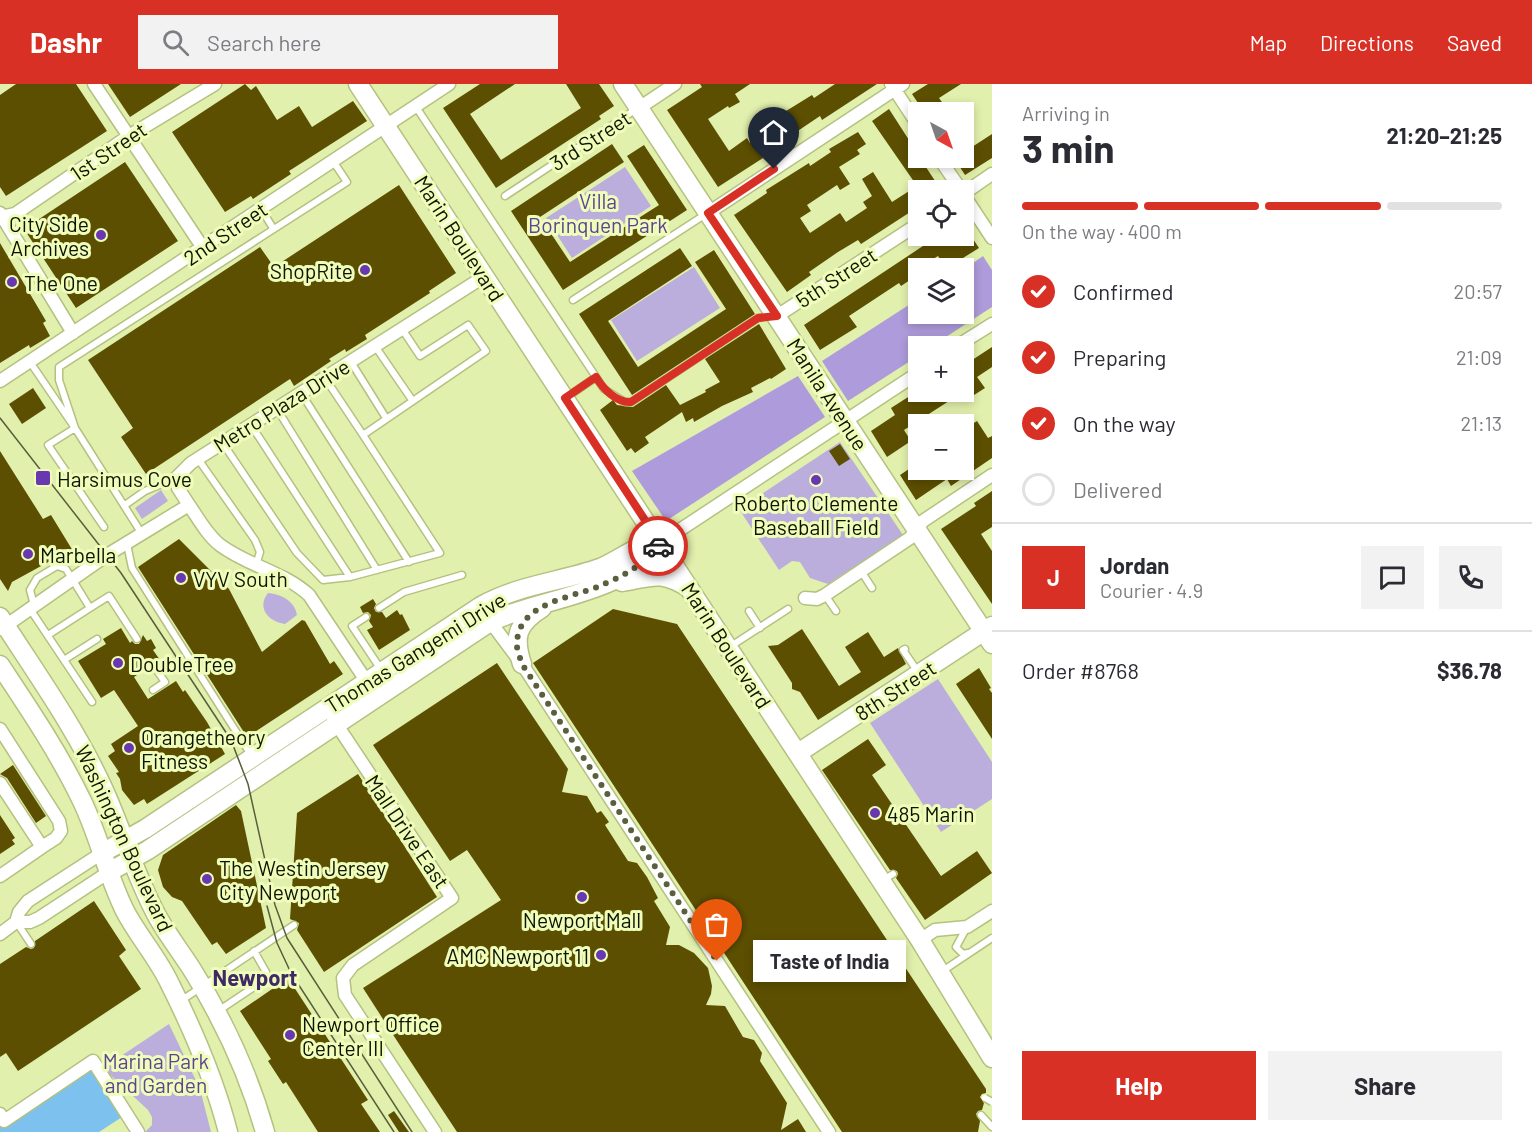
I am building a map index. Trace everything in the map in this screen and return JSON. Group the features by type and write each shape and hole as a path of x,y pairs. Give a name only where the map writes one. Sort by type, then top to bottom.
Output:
{"street":[{"path":"94,84 202,248"},
{"name":"1st Street","path":"1,216 15,214 129,136 215,84"},
{"name":"Marin Boulevard","path":"358,84 798,753 887,878 920,940 992,1058"},
{"name":"Manila Avenue","path":"623,84 916,530 989,634"},
{"name":"3rd Street","path":"639,108 675,84"},
{"name":"2nd Street","path":"0,381 386,126 444,85"},
{"path":"708,213 896,86 908,107"},
{"path":"974,185 992,174"},
{"path":"974,211 992,238"},
{"path":"1,216 73,333"},
{"name":"5th Street","path":"777,316 908,231"},
{"name":"Metro Plaza Drive","path":"176,478 198,458 222,442 485,276"},
{"path":"973,336 992,324"},
{"path":"660,543 908,380"},
{"path":"805,598 817,599 825,595 910,538 923,521 992,475"},
{"path":"176,478 178,488 218,544 299,586 309,595 370,688 348,710 343,720"},
{"path":"2,624 32,607 107,555 189,505"},
{"name":"Thomas Gangemi Drive","path":"16,922 30,922 39,918 131,860 490,622 599,586 640,565 660,543"},
{"name":"Thomas Gangemi Drive","path":"0,934 16,922 19,912 28,901 102,853 125,841 481,606 520,588 599,568 645,545 660,543"},
{"path":"599,586 655,576 676,581 690,589"},
{"path":"522,664 517,647 520,630 528,618 551,603"},
{"path":"481,606 490,622 522,664 829,1132"},
{"name":"Washington Boulevard","path":"2,624 64,714 103,788 131,860 157,916 202,986 239,1056 265,1132"},
{"name":"8th Street","path":"798,753 919,674 989,634"},
{"name":"Washington Boulevard","path":"0,664 42,728 83,802 126,913 170,984 203,1055 222,1106 228,1132"},
{"name":"Mall Drive East","path":"326,709 343,720 452,898 353,965 343,978 345,995 435,1132"},
{"path":"0,729 59,821 61,831 56,838 0,876"},
{"path":"0,783 42,847"},
{"path":"920,940 935,930 967,927 992,911"},
{"path":"0,1114 4,1121 93,1061 138,1132"}],"lane":[{"path":"415,106 596,377 565,398"},
{"name":"3rd Street","path":"505,196 639,108"},
{"path":"75,428 59,380 59,367 347,182 333,161"},
{"path":"261,209 273,228"},
{"path":"573,300 708,213"},
{"name":"5th Street","path":"596,377 604,389 625,402 631,402 758,318 777,316"},
{"path":"363,435 486,351 468,325 420,356 402,329"},
{"path":"375,346 412,400"},
{"path":"29,361 75,428 142,534"},
{"path":"351,362 387,418"},
{"path":"222,442 304,560 323,580 350,577 440,553 325,378"},
{"path":"301,393 409,562"},
{"path":"277,408 377,570"},
{"path":"250,424 350,577"},
{"path":"75,428 48,445 104,527"},
{"path":"198,458 255,540 260,552 256,565"},
{"path":"125,505 145,492 176,478"},
{"path":"127,544 132,568 252,758"},
{"path":"90,608 66,569 57,566 37,578 30,590 32,607 92,702"},
{"path":"861,571 872,588"},
{"path":"379,608 404,592 462,575"},
{"path":"825,595 836,611"},
{"path":"48,635 109,596 137,639"},
{"path":"729,648 788,609"},
{"path":"749,611 760,627"},
{"path":"366,617 352,626 382,671"},
{"path":"64,660 98,639"},
{"path":"905,649 903,650 919,674"},
{"path":"153,665 165,682 153,690"},
{"path":"16,922 31,944"},
{"path":"178,1002 294,925"},
{"path":"967,927 956,947 963,954 969,953"},
{"path":"940,972 992,938"},
{"path":"216,1012 264,978 266,972 254,951"},
{"path":"985,1096 992,1103"},
{"path":"981,1115 992,1127"}],"green space":[{"name":"Villa Borinquen Park","path":"625,167 651,206 572,258 546,218"},
{"path":"694,267 720,308 637,361 611,320"},
{"name":"Roberto Clemente Baseball Field","path":"840,442 903,535 828,584 810,578 800,562 792,561 779,570 739,509"},
{"path":"161,490 168,501 142,519 135,508"},
{"path":"268,593 287,599 296,610 297,615 285,624 269,617 263,604"},
{"path":"938,679 992,762 992,799 941,832 870,723"},
{"name":"Marina Park and Garden","path":"169,1024 200,1089 211,1132 145,1132 152,1125 152,1117 148,1110 103,1068"}],"shaded area":[{"path":"983,256 992,270 992,307 974,319 974,262"},
{"path":"908,305 908,324 966,324 947,336 908,336 908,362 848,401 822,361"},
{"path":"798,376 825,417 666,521 632,471"}],"water":[{"path":"90,1069 122,1117 99,1132 0,1132 0,1126 2,1128"}],"building":[{"path":"16,84 76,84 107,131 6,196 0,187 0,95"},
{"path":"108,84 181,84 130,117"},
{"path":"245,84 251,90 256,86 277,120 299,106 312,127 353,101 367,121 289,171 291,174 253,199 251,196 225,212 172,132"},
{"path":"480,84 515,84 470,114 501,160 581,108 566,84 599,84 614,106 599,116 601,119 496,188 443,108"},
{"path":"700,84 750,84 735,94 740,102 729,108 728,106 708,119 729,151 747,138 750,143 764,133 761,128 778,116 812,95 814,98 835,84 877,84 822,120 820,116 762,155 763,158 718,187 667,110 702,87"},
{"path":"928,84 961,84 939,98 942,102 917,102 912,94"},
{"path":"889,109 908,138 908,168 927,168 934,180 913,180 872,121"},
{"path":"858,132 866,144 857,150 860,154 839,167 850,184 840,190 837,185 807,205 811,211 800,218 810,233 840,213 846,222 867,208 863,202 872,196 862,179 873,172 892,202 908,192 908,213 861,244 858,240 838,252 809,272 811,275 787,292 734,215 767,193 766,190 809,163 810,166 831,152 829,149"},
{"path":"992,134 992,158 965,175 961,168 974,168 974,146"},
{"path":"612,144 624,162 540,217 570,262 659,205 627,156 644,145 687,210 563,290 511,211"},
{"name":"City Side Archives","path":"125,162 178,241 76,308 24,229"},
{"path":"399,185 456,273 429,291 430,293 365,335 367,339 329,359 331,361 294,386 290,379 146,474 121,437 133,428 88,360 260,247 274,267"},
{"path":"974,240 979,248 963,258 939,258 938,256 908,258 908,281 901,286 899,283 849,316 857,327 820,350 804,325 923,246 974,246"},
{"name":"The One","path":"0,243 46,321 43,323 50,336 30,348 29,345 0,363"},
{"path":"680,248 692,266 608,321 638,367 726,309 695,262 714,250 755,314 629,397 632,395 579,314"},
{"path":"759,324 786,369 751,388 753,392 694,422 693,418 686,422 682,412 645,437 649,443 635,453 631,448 627,451 600,410 613,400 617,405 633,407 666,385 680,405 706,392 705,390 720,382 705,359"},
{"path":"992,347 992,367 977,377 985,388 974,395 974,359"},
{"path":"33,388 46,408 22,424 9,404"},
{"path":"908,397 908,402 947,402 929,414 908,414 908,427 904,430 908,436 908,443 887,457 871,431 895,415 891,408"},
{"path":"977,421 988,438 992,436 992,458 974,470 974,423"},
{"path":"840,444 850,459 839,466 829,451"},
{"path":"0,451 43,519 51,515 73,551 64,549 50,558 52,560 12,582 8,591 0,579"},
{"path":"908,470 908,480 946,480 916,500 900,475"},
{"path":"948,480 960,480 951,486"},
{"path":"992,491 992,527 981,534 992,551 992,604 941,529 976,506 974,503"},
{"path":"179,539 229,589 262,652 302,620 305,621 330,664 334,661 343,674 247,737 138,567"},
{"path":"373,599 376,612 382,612 386,618 397,610 400,615 402,614 410,630 379,650 367,630 373,627 369,621 371,615 368,612 363,613 360,607"},
{"path":"613,609 677,624 986,1089 986,1093 980,1097 984,1103 982,1110 976,1114 980,1121 978,1132 842,1132 533,663"},
{"path":"121,628 130,643 132,641 139,644 143,635 147,641 151,639 156,648 153,650 160,660 150,660 148,668 134,677 148,699 176,681 207,722 225,754 147,804 144,799 134,805 122,790 116,773 119,772 108,756 115,751 111,744 138,726 114,690 101,698 78,661 106,644 103,639"},
{"path":"802,629 839,686 861,672 845,647 868,632 884,657 898,648 906,664 818,720 800,692 792,689 792,683 768,646 778,645"},
{"name":"Newport Mall","path":"497,663 568,769 562,792 587,796 597,813 601,811 609,822 605,825 628,861 637,863 647,877 658,898 654,901 670,927 666,945 679,945 694,953 708,968 712,986 706,1005 725,1006 743,1037 754,1040 762,1053 760,1061 787,1103 781,1130 798,1119 806,1132 457,1132 363,988 501,900 467,850 450,861 373,745"},
{"path":"979,668 992,693 992,739 956,684"},
{"name":"485 Marin","path":"868,739 886,765 872,775 941,876 977,851 992,873 925,920 896,878 897,871 890,870 822,770"},
{"path":"13,765 46,816 36,823 7,778 0,774"},
{"path":"358,774 437,897 324,972 297,930 299,923 290,919 297,813"},
{"name":"The Westin Jersey City Newport","path":"236,805 241,811 266,928 226,954 217,942 212,945 182,901 172,897 163,887 158,870 163,855"},
{"path":"0,815 15,838 12,840 15,844 0,854"},
{"path":"94,901 126,950 119,956 141,989 18,1071 6,1053 0,1057 0,964 26,947 34,948 35,941"},
{"name":"Newport Office Center III","path":"288,978 368,1100 361,1104 380,1132 318,1132 286,1082 283,1084 268,1061 271,1059 240,1011"},
{"path":"394,1111 409,1132 399,1132 388,1115"}],"tram line":[{"path":"0,418 121,573 231,740 248,784 275,905 287,938 412,1132"},
{"path":"267,906 277,943 291,973 394,1132"}],"way so far":[{"path":"658,546 640,565 599,586 544,606 532,614 521,627 516,642 522,664 717,961"}],"place":[{"name":"City Side Archives","path":"101,235"},
{"name":"ShopRite","path":"365,270"},
{"name":"The One","path":"12,282"},
{"name":"Harsimus Cove","path":"43,478"},
{"name":"Roberto Clemente Baseball Field","path":"816,480"},
{"name":"Marbella","path":"28,554"},
{"name":"VYV South","path":"181,578"},
{"name":"DoubleTree","path":"118,663"},
{"name":"Orangetheory Fitness","path":"129,748"},
{"name":"485 Marin","path":"875,813"},
{"name":"The Westin Jersey City Newport","path":"207,879"},
{"name":"Newport Mall","path":"582,897"},
{"name":"AMC Newport 11","path":"601,955"},
{"name":"Taste of India","path":"717,961"},
{"name":"Newport Office Center III","path":"290,1035"}],"district":[{"name":"Newport","path":"255,977"}],"route":[{"path":"658,546 660,543 565,398 596,377 604,389 625,402 631,402 758,318 777,316 708,213 774,169"}]}
